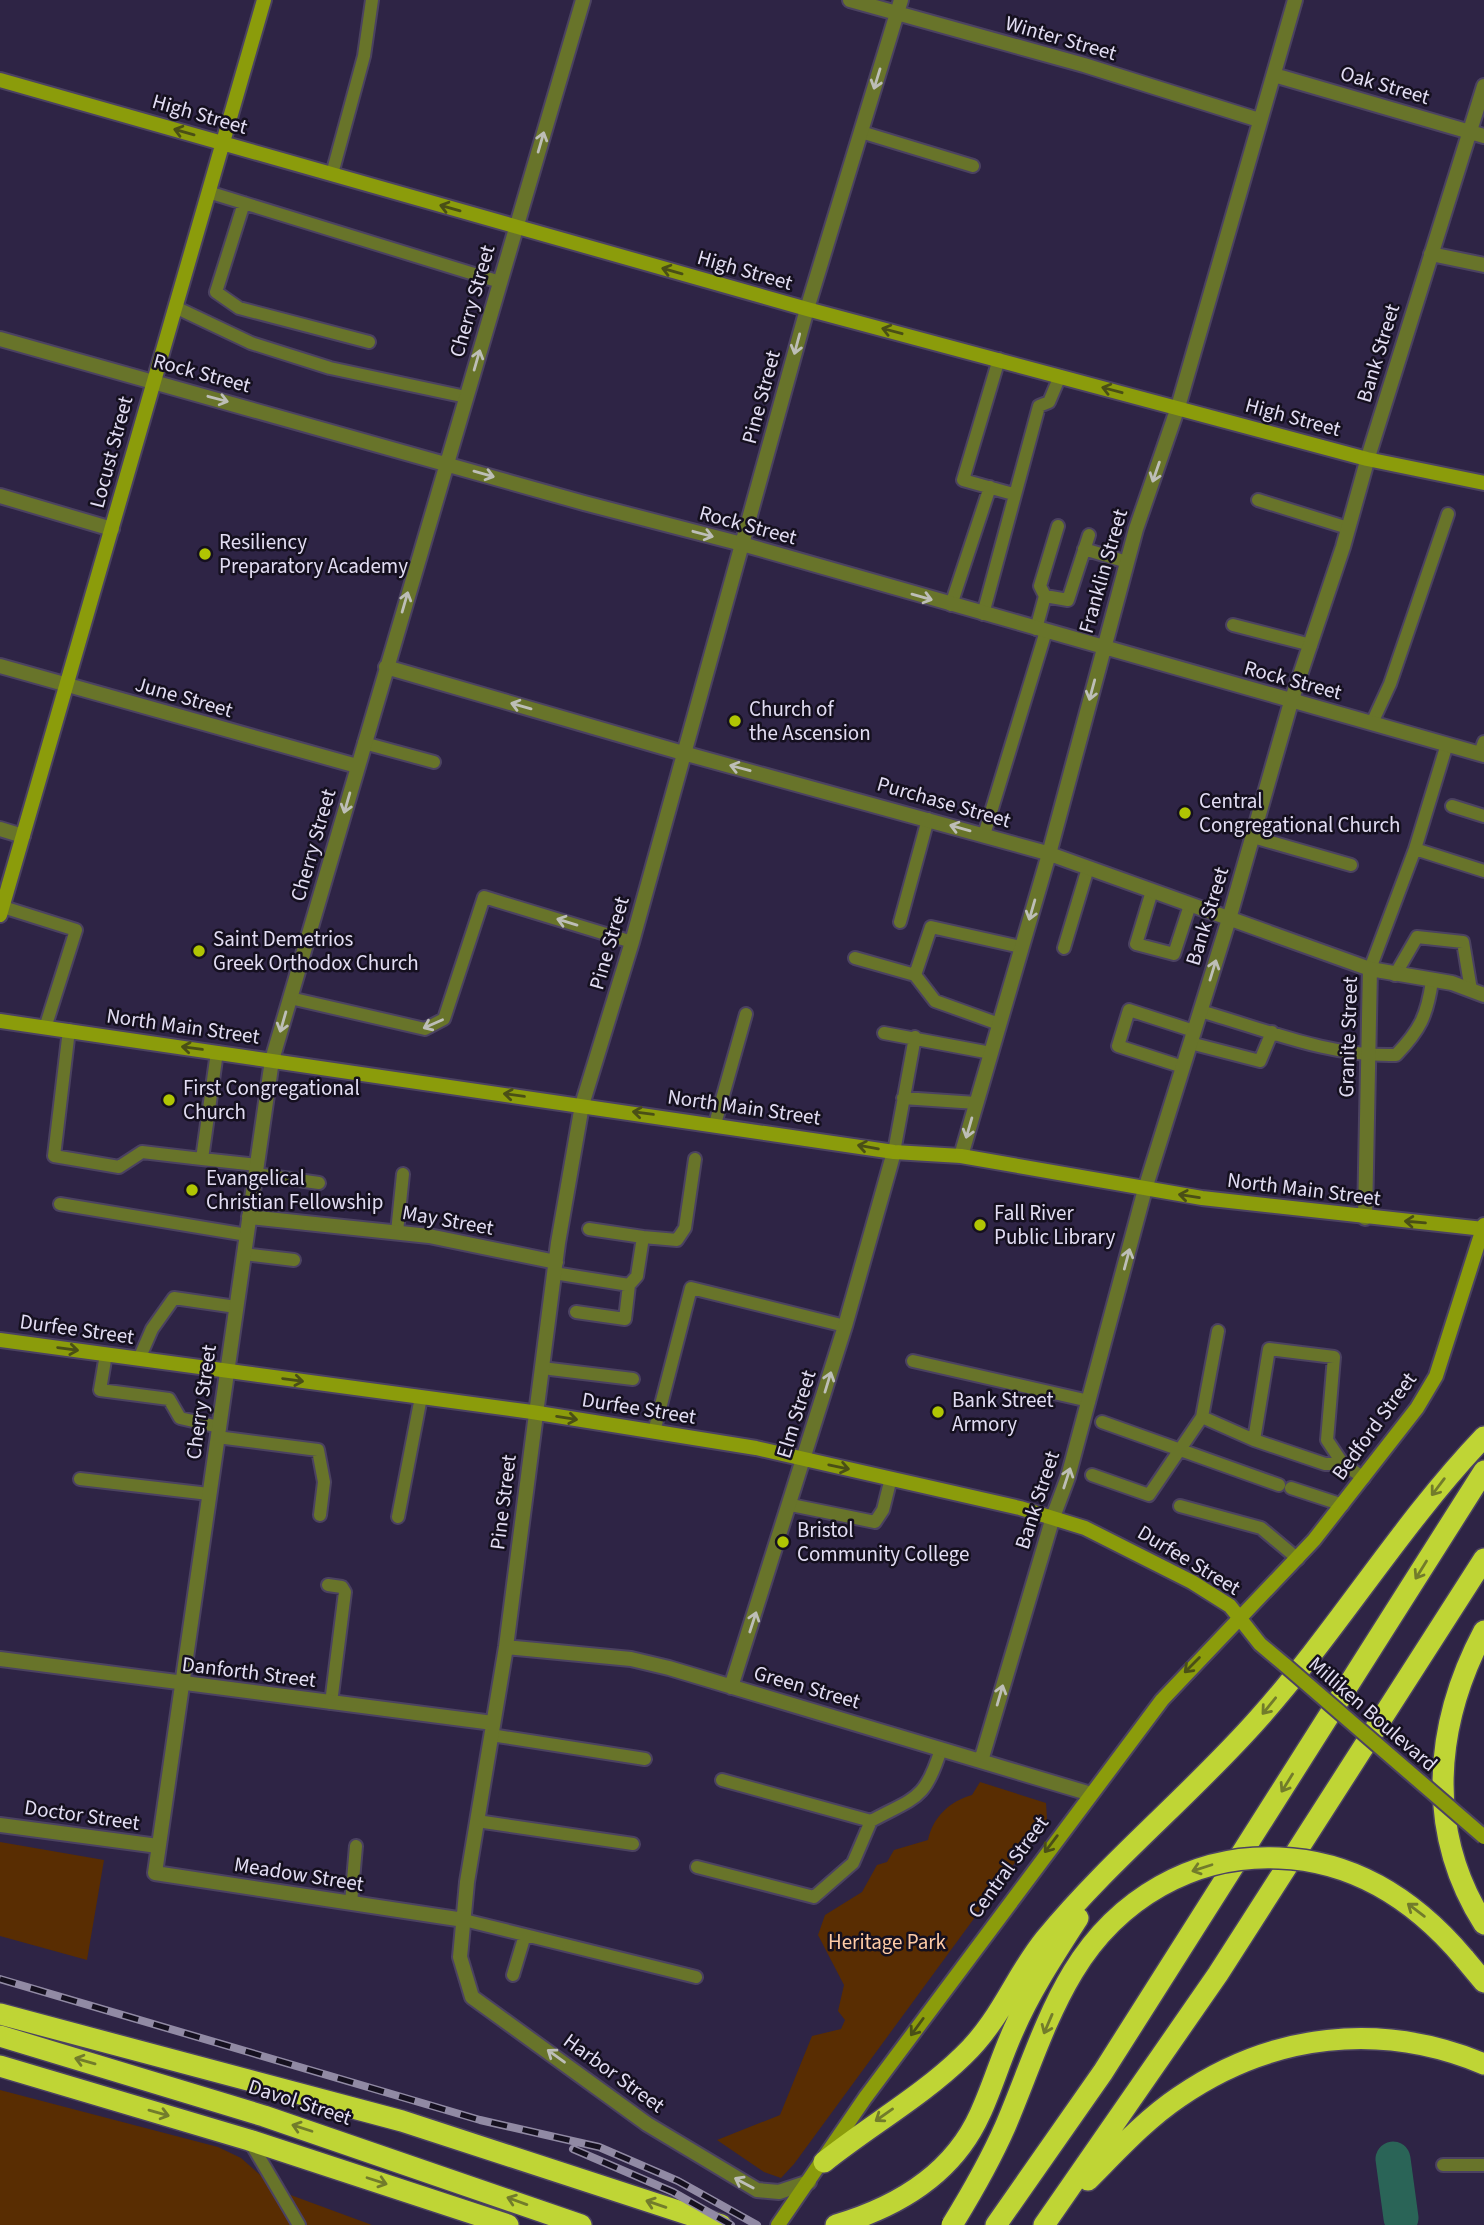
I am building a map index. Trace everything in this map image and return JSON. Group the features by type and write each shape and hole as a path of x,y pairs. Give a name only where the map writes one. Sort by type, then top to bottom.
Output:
{"highway":[{"path":"824,2162 963,2057 994,2021 1043,1941 1260,1717 1446,1477 1484,1437"},
{"path":"996,2225 1103,2072 1484,1471"},
{"path":"1046,2223 1218,1974 1484,1559"},
{"path":"1484,1631 1466,1666 1449,1714 1443,1789 1454,1856 1484,1924"},
{"path":"952,2225 1003,2131 1072,1973 1093,1943 1121,1913 1172,1879 1210,1865 1247,1858 1303,1860 1336,1867 1372,1881 1420,1912 1484,1982"},
{"path":"836,2225 889,2206 928,2181 961,2148 971,2132 1027,2003 1110,1869"},
{"path":"0,2014 463,2139 721,2225"},
{"name":"Davol Street","path":"0,2036 300,2128 582,2225"},
{"path":"1046,2223 1160,2112 1179,2097 1235,2066 1309,2042 1359,2038 1406,2040 1447,2050 1484,2064"},
{"path":"0,2066 249,2140 484,2221 508,2225"}],"main road":[{"name":"Locust Street","path":"1,911 264,0"},
{"name":"High Street","path":"0,80 807,309 1367,459 1484,483"},
{"name":"North Main Street","path":"0,1021 894,1152 961,1156 1145,1189 1365,1218 1484,1228"},
{"name":"Bedford Street","path":"1241,1617 1298,1559 1343,1505 1430,1388 1484,1228"},
{"name":"Durfee Street","path":"0,1339 536,1412 805,1459 891,1478 1053,1517 1156,1561 1221,1600 1241,1617"},
{"name":"Milliken Boulevard","path":"1241,1617 1261,1644 1484,1837"},
{"name":"Central Street","path":"779,2225 865,2098 1167,1693 1241,1617"}],"street":[{"name":"Cherry Street","path":"158,1846 272,1060 583,0"},
{"name":"Winter Street","path":"850,0 899,7 1259,120"},
{"name":"Franklin Street","path":"961,1156 1049,854 1127,562 1178,407 1295,0"},
{"name":"Pine Street","path":"464,1920 477,1821 506,1647 555,1267 582,1105 632,942 807,309 899,7"},
{"name":"Oak Street","path":"1274,75 1477,134"},
{"name":"Bank Street","path":"981,1761 1053,1517 1068,1477 1145,1189 1431,254 1477,134 1484,86"},
{"path":"1431,254 1484,265"},
{"name":"Rock Street","path":"0,339 742,544 1292,702 1447,744 1482,750"},
{"path":"0,496 112,529"},
{"name":"June Street","path":"0,666 357,766"},
{"name":"Purchase Street","path":"386,667 683,753 1049,854 1370,969 1452,983 1478,992"},
{"path":"0,830 23,836"},
{"name":"Granite Street","path":"1365,1218 1370,969"},
{"name":"Elm Street","path":"731,1687 791,1505 894,1152"},
{"name":"May Street","path":"249,1217 397,1232 555,1267"},
{"name":"Green Street","path":"506,1647 631,1659 1091,1794"},
{"name":"Danforth Street","path":"0,1659 331,1703 492,1729"},
{"name":"Doctor Street","path":"0,1825 158,1846"},
{"name":"Meadow Street","path":"158,1846 155,1873 464,1920"},
{"name":"Harbor Street","path":"464,1920 460,1956 472,1997 647,2124 757,2190 772,2193 809,2182"}],"lane":[{"path":"332,174 364,57 372,0"},
{"path":"861,132 973,166"},
{"path":"208,192 500,282"},
{"path":"244,203 216,292 239,309 369,342"},
{"path":"175,307 251,343 330,368 466,397"},
{"path":"999,359 963,481 1013,494"},
{"path":"983,614 1013,494 1039,406 1049,402 1060,376"},
{"path":"951,605 989,487"},
{"path":"1258,500 1348,528"},
{"path":"1372,723 1390,684 1448,514"},
{"path":"984,835 1041,630 1045,596 1040,586 1058,526"},
{"path":"1045,596 1068,600 1089,535"},
{"path":"1084,550 1127,562"},
{"path":"1233,625 1311,645"},
{"path":"364,743 434,762"},
{"name":"Granite Street","path":"1370,969 1415,849 1447,744"},
{"path":"1452,806 1484,816"},
{"path":"900,922 928,819"},
{"path":"1253,837 1351,865"},
{"path":"1415,849 1484,871"},
{"path":"1064,948 1087,868"},
{"path":"1152,891 1136,944 1174,954 1190,905"},
{"path":"290,998 425,1029 444,1019 484,897 632,942"},
{"path":"1,911 76,930 45,1028"},
{"path":"915,975 931,927 1021,947"},
{"path":"1395,975 1418,937 1463,942 1478,992"},
{"path":"855,958 915,975 935,1002 999,1024"},
{"path":"1200,1011 1335,1051 1368,1056 1396,1055 1412,1039 1427,1014 1432,981"},
{"path":"1183,1067 1118,1046 1129,1010 1192,1037 1260,1061 1272,1032"},
{"path":"715,1124 746,1014"},
{"path":"69,1030 54,1156 119,1167 142,1152 202,1159 319,1183"},
{"path":"884,1033 991,1053"},
{"path":"894,1152 915,1037"},
{"path":"202,1159 217,1052"},
{"path":"903,1098 976,1103"},
{"path":"589,1229 677,1240 685,1228 695,1159"},
{"path":"397,1232 403,1174"},
{"path":"60,1204 247,1235"},
{"path":"576,1312 625,1319 629,1285 637,1276 643,1237"},
{"path":"244,1254 294,1260"},
{"path":"555,1267 629,1285"},
{"path":"654,1432 691,1288 845,1326"},
{"path":"139,1359 152,1329 174,1298 236,1307"},
{"path":"1092,1475 1149,1495 1202,1418 1218,1331"},
{"path":"1254,1440 1269,1349 1335,1357 1326,1440 1343,1464 1364,1478"},
{"path":"106,1354 100,1390 169,1399 180,1418 218,1432 318,1450 324,1482 320,1515"},
{"path":"913,1361 1089,1401"},
{"path":"542,1368 634,1379"},
{"path":"398,1517 421,1397"},
{"path":"1202,1418 1254,1440 1325,1464 1343,1464"},
{"path":"1102,1422 1180,1452 1343,1505"},
{"path":"791,1505 875,1522 883,1510 891,1478"},
{"path":"80,1479 209,1494"},
{"path":"1180,1506 1261,1528 1298,1559"},
{"path":"328,1585 342,1587 345,1592 331,1703"},
{"path":"492,1729 645,1759"},
{"path":"697,1867 814,1896 853,1863 872,1821 910,1803 932,1777 941,1749"},
{"path":"722,1780 872,1821"},
{"path":"477,1821 633,1844"},
{"path":"351,1903 356,1846"},
{"path":"464,1920 696,1977"},
{"path":"513,1975 525,1935"},
{"path":"249,2140 299,2225"},
{"path":"1443,2165 1484,2165"}],"green space":[{"name":"Heritage Park","path":"980,1782 1046,1803 1047,1819 794,2164 781,2178 764,2172 717,2140 780,2115 812,2036 841,2029 845,2020 838,2011 844,1985 818,1935 825,1915 862,1892 877,1865 887,1862 894,1850 928,1840 938,1817 957,1801 972,1795"},
{"path":"0,1842 104,1860 87,1960 0,1936"},
{"path":"0,2090 218,2147 241,2158 277,2190 372,2225 0,2225"}],"waterway":[{"path":"1393,2159 1401,2218"}],"railway":[{"path":"0,1979 480,2120 599,2147 678,2181 757,2225"},
{"path":"573,2149 673,2192 731,2225"}],"place":[{"name":"Resiliency Preparatory Academy","path":"205,554"},
{"name":"Church of the Ascension","path":"735,721"},
{"name":"Central Congregational Church","path":"1185,813"},
{"name":"Saint Demetrios Greek Orthodox Church","path":"199,951"},
{"name":"First Congregational Church","path":"169,1100"},
{"name":"Evangelical Christian Fellowship","path":"192,1190"},
{"name":"Fall River Public Library","path":"980,1225"},
{"name":"Bank Street Armory","path":"938,1412"},
{"name":"Bristol Community College","path":"783,1542"}]}
